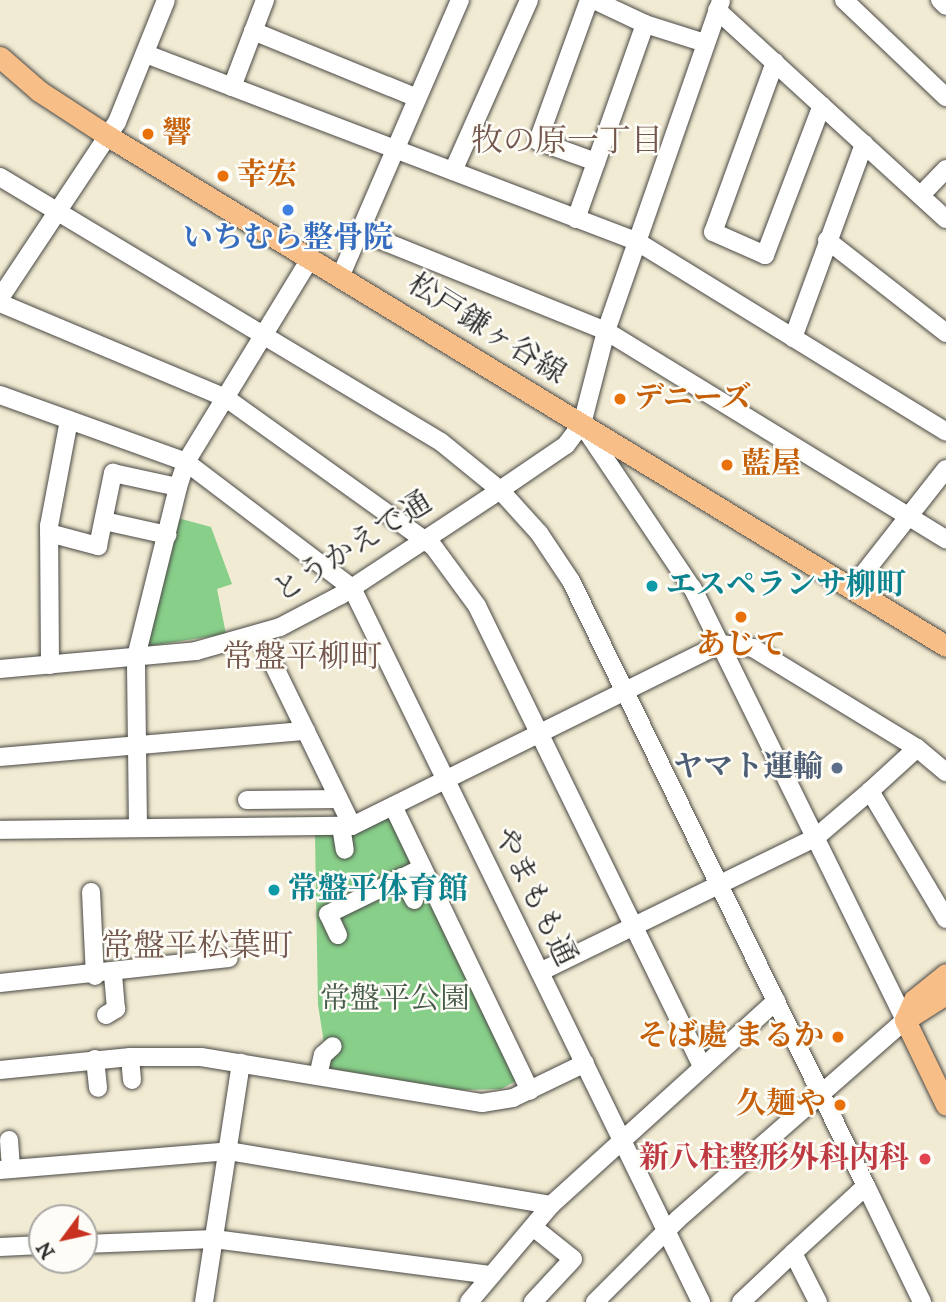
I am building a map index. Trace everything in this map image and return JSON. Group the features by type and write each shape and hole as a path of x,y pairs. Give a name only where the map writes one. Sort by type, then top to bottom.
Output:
{"main road":[{"name":"松戸鎌ヶ谷線","path":"0,57 39,92 108,135 946,646"},
{"path":"946,974 914,1000 905,1020 946,1105"},
{"path":"905,1020 946,993"}],"street":[{"path":"0,298 108,135 146,54 166,0"},
{"path":"232,87 265,0"},
{"path":"341,275 460,0"},
{"path":"453,171 529,0"},
{"path":"589,0 538,141 596,162"},
{"path":"594,0 645,24 705,43"},
{"path":"844,0 946,97"},
{"path":"940,0 946,6"},
{"path":"595,1302 666,1231 905,1020 721,645 675,558 582,424 606,331 719,5 775,62 946,219"},
{"path":"576,219 645,24"},
{"path":"253,32 417,98"},
{"path":"146,54 636,241 946,432"},
{"path":"775,62 713,232 765,255 822,105"},
{"path":"793,338 864,144"},
{"path":"921,195 946,169"},
{"path":"0,177 60,210 441,442 500,490 571,581 922,1302"},
{"path":"360,232 606,331 946,539"},
{"path":"827,240 946,333"},
{"path":"138,828 136,657 178,487 186,462 311,257"},
{"path":"0,303 226,398 426,538 477,606 702,1066"},
{"path":"0,395 186,462 352,588"},
{"path":"50,664 49,533 69,420"},
{"name":"とうかえで通","path":"0,669 196,651 259,635 352,588 566,445 582,424"},
{"path":"853,587 946,469"},
{"path":"49,533 98,546 113,473 178,487"},
{"path":"104,521 167,535"},
{"name":"やまもも通","path":"352,588 701,1302"},
{"path":"259,635 339,799 347,826 345,850"},
{"path":"0,830 347,826 721,645 753,648 917,748 946,772"},
{"path":"0,757 306,731"},
{"path":"540,972 815,838 917,748"},
{"path":"870,791 946,919"},
{"path":"247,800 339,799"},
{"path":"393,806 530,1091"},
{"path":"338,935 328,914 422,867"},
{"path":"402,877 414,900"},
{"path":"91,892 104,976 116,1009 106,1015"},
{"path":"4,986 104,976 229,958"},
{"path":"469,1302 551,1205 775,1001"},
{"path":"318,1076 323,1055 333,1046"},
{"path":"0,1070 130,1057 241,1063 461,1102 530,1091 585,1063"},
{"path":"130,1057 132,1080"},
{"path":"96,1059 98,1088"},
{"path":"204,1302 241,1063"},
{"path":"9,1140 6,1169 229,1151 551,1205"},
{"path":"741,1302 866,1186"},
{"path":"533,1227 573,1259 533,1302"},
{"path":"98,1243 214,1239 492,1275"},
{"path":"0,1247 28,1246"},
{"path":"793,1253 818,1302"}],"green space":[{"path":"174,517 211,527 232,584 217,589 226,634 149,646 144,642"},
{"name":"常盤平公園","path":"384,817 395,822 518,1080 501,1089 460,1090 328,1068 318,1005 315,835"}],"place":[{"name":"響","path":"148,134"},
{"name":"幸宏","path":"223,176"},
{"name":"いちむら整骨院","path":"288,210"},
{"name":"デニーズ","path":"620,399"},
{"name":"藍屋","path":"727,465"},
{"name":"エスペランサ柳町","path":"652,586"},
{"name":"あじて","path":"741,617"},
{"name":"ヤマト運輸","path":"837,768"},
{"name":"常盤平体育館","path":"274,890"},
{"name":"そば處 まるか","path":"838,1037"},
{"name":"久麺や","path":"840,1105"},
{"name":"新八柱整形外科内科","path":"925,1159"}],"district":[{"name":"牧の原一丁目","path":"567,142"},
{"name":"常盤平柳町","path":"302,658"},
{"name":"常盤平松葉町","path":"197,947"}]}
